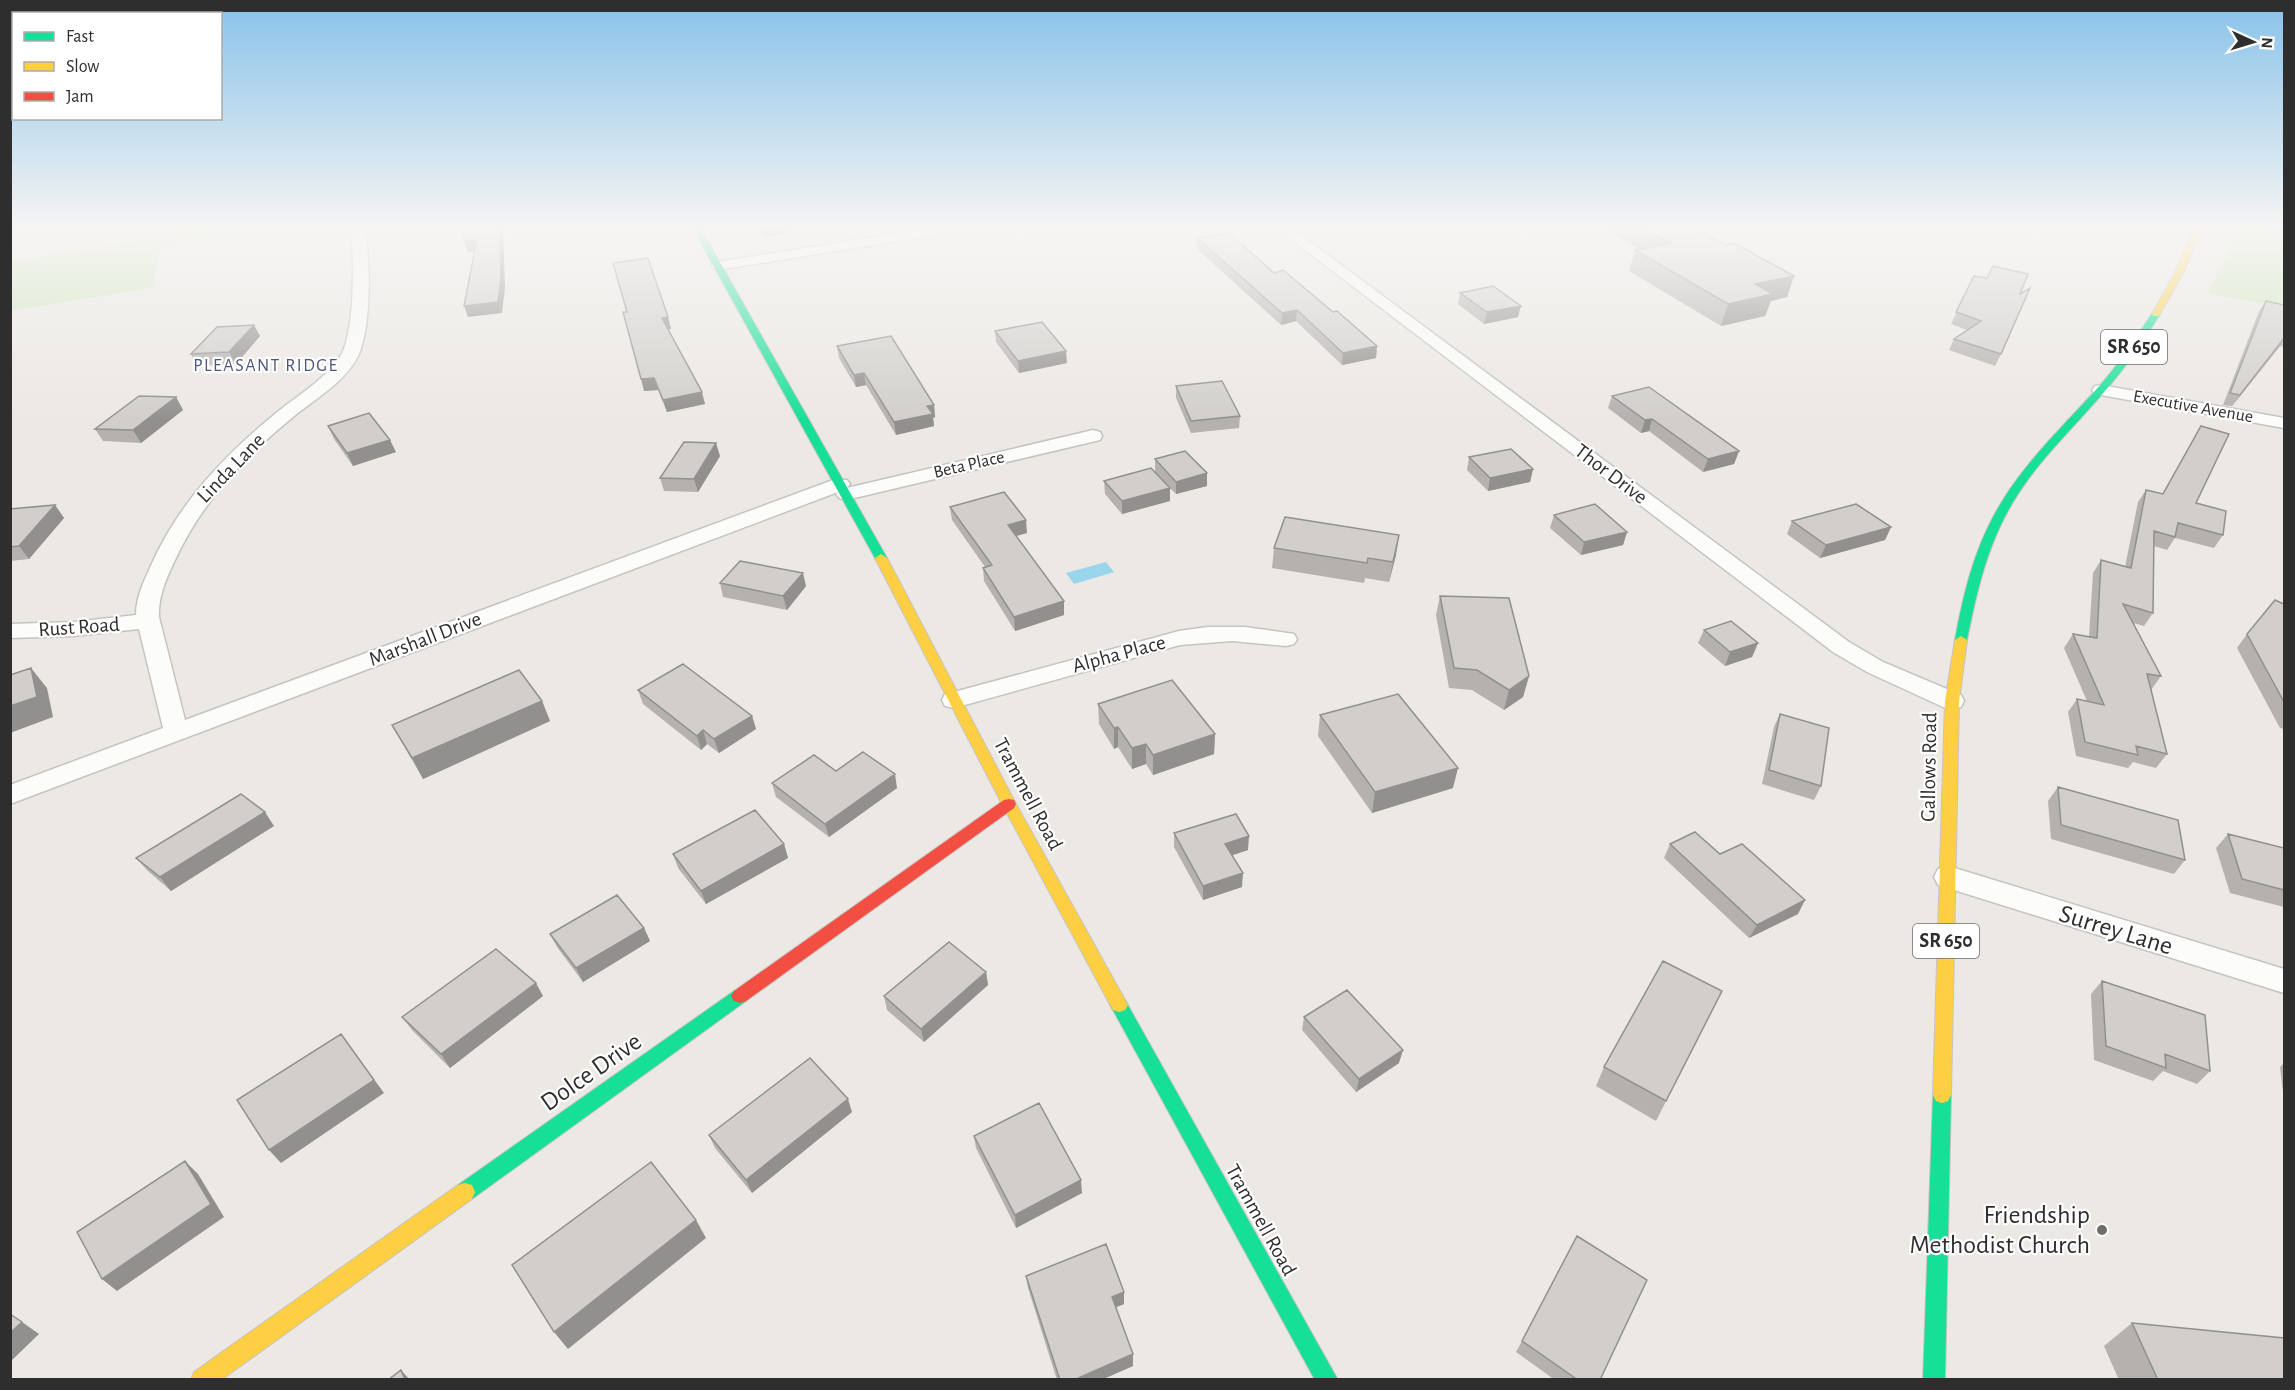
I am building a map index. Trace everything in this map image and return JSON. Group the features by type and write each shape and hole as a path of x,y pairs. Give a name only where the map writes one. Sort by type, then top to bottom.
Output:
{"street":[{"name":"Linda Lane","path":"176,733 153,634 147,621 147,602 165,555 187,516 206,489 230,462 344,365 352,350 358,292"},
{"name":"Trammell Road","path":"732,292 884,563 1009,804 1199,1152 1327,1380"},
{"name":"Thor Drive","path":"1370,292 1841,646 1875,667 1952,701"},
{"name":"Gallows Road","path":"1934,1380 1952,701 1962,628 1980,560 2002,510 2024,476 2101,390 2144,334 2168,292"},
{"name":"Executive Avenue","path":"2101,390 2284,423"},
{"name":"Beta Place","path":"843,489 1093,436"},
{"name":"Marshall Drive","path":"10,795 843,489"},
{"name":"Rust Road","path":"10,631 73,629 147,621"},
{"name":"Alpha Place","path":"954,700 1179,638 1210,632 1241,632 1286,639"},
{"name":"Dolce Drive","path":"201,1380 1009,804"},
{"name":"Surrey Lane","path":"1948,877 2284,981"}],"green space":[{"path":"11,292 128,292 11,311"},
{"path":"2284,292 2284,308 2208,293"}],"water":[{"path":"1106,562 1114,572 1074,584 1066,573"}],"building":[{"path":"467,292 499,292 498,302 464,306"},
{"path":"621,292 659,292 668,317 662,318 702,392 663,400 654,378 641,379 623,312 627,312"},
{"path":"1258,292 1309,292 1333,312 1337,311 1377,346 1343,353 1297,310 1282,313"},
{"path":"1501,292 1521,306 1487,312 1460,293"},
{"path":"1707,292 1769,292 1773,294 1728,304"},
{"path":"1966,292 2021,292 2020,294 2028,292 2001,354 1954,339 1981,321 1956,312"},
{"path":"2266,301 2284,305 2284,338 2240,395 2230,393"},
{"path":"1042,322 1066,351 1018,361 995,331"},
{"path":"254,325 229,352 191,354 217,327"},
{"path":"891,336 934,405 927,406 933,414 894,422 864,373 854,375 837,346"},
{"path":"1222,381 1240,416 1191,421 1176,386"},
{"path":"1649,387 1739,451 1708,459 1652,419 1645,420 1612,396"},
{"path":"139,396 176,397 133,430 95,429"},
{"path":"369,413 390,440 347,453 328,426"},
{"path":"2201,426 2229,434 2196,503 2226,511 2223,535 2178,523 2175,537 2154,531 2153,613 2123,604 2161,676 2147,674 2167,754 2136,746 2138,755 2085,742 2077,699 2104,705 2073,634 2097,638 2101,560 2131,568 2146,490 2163,494"},
{"path":"684,442 716,443 694,479 660,478"},
{"path":"1511,449 1533,469 1490,478 1469,457"},
{"path":"1185,451 1207,473 1176,482 1155,459"},
{"path":"1151,468 1170,488 1122,501 1104,481"},
{"path":"1004,492 1026,520 1008,525 1064,601 1014,617 983,568 992,565 950,507"},
{"path":"1595,504 1627,532 1584,542 1554,515"},
{"path":"1856,504 1891,527 1826,545 1792,521"},
{"path":"55,505 19,546 10,547 10,509"},
{"path":"1285,517 1399,535 1393,562 1368,558 1367,563 1274,548"},
{"path":"740,561 803,573 783,596 720,583"},
{"path":"1440,596 1509,598 1529,676 1509,690 1477,670 1454,668"},
{"path":"2275,600 2284,604 2284,702 2247,634"},
{"path":"1731,621 1758,643 1730,652 1704,630"},
{"path":"683,664 752,716 714,739 703,730 697,736 638,690"},
{"path":"31,668 37,697 10,706 10,675"},
{"path":"519,670 542,701 412,758 392,725"},
{"path":"1172,680 1215,734 1153,755 1146,744 1132,748 1118,727 1114,728 1098,704"},
{"path":"1398,694 1458,768 1375,792 1320,715"},
{"path":"1780,714 1829,728 1821,786 1769,770"},
{"path":"863,752 895,774 825,824 772,783 814,755 836,771"},
{"path":"2058,787 2178,820 2185,860 2061,825"},
{"path":"241,794 265,812 160,877 136,858"},
{"path":"755,810 784,844 701,891 673,854"},
{"path":"1236,814 1249,836 1225,844 1243,873 1203,886 1174,833"},
{"path":"1695,832 1720,854 1742,844 1805,900 1757,925 1670,844"},
{"path":"2228,834 2284,848 2284,890 2242,879"},
{"path":"617,895 644,928 576,968 550,934"},
{"path":"949,942 986,972 921,1029 884,996"},
{"path":"496,949 536,983 441,1054 402,1017"},
{"path":"1663,961 1722,991 1666,1101 1604,1067"},
{"path":"2102,981 2205,1015 2210,1071 2165,1054 2166,1068 2106,1046"},
{"path":"1347,990 1403,1050 1359,1079 1304,1017"},
{"path":"341,1034 374,1080 269,1150 237,1100"},
{"path":"810,1058 848,1099 746,1180 709,1135"},
{"path":"1039,1103 1081,1180 1015,1215 974,1136"},
{"path":"185,1161 211,1204 102,1279 77,1232"},
{"path":"651,1162 696,1220 554,1332 512,1265"},
{"path":"1577,1236 1647,1280 1600,1380 1578,1380 1522,1341"},
{"path":"1106,1244 1124,1292 1112,1297 1133,1354 1074,1380 1060,1380 1026,1276"},
{"path":"10,1314 22,1322 10,1333"},
{"path":"2132,1323 2284,1338 2284,1380 2158,1380"},
{"path":"401,1370 405,1380 388,1380"}],"traffic: fast":[{"path":"732,292 881,558"},
{"path":"1961,640 1976,573 2003,509 2036,463 2115,373 2156,314"},
{"path":"465,1192 740,996"},
{"path":"1119,1005 1327,1380"},
{"path":"1934,1380 1942,1095"}],"traffic: slow":[{"path":"2156,314 2168,292"},
{"path":"881,558 1009,804 1119,1005"},
{"path":"1942,1095 1952,701 1961,640"},
{"path":"202,1380 465,1192"}],"traffic: jam":[{"path":"740,996 1009,804"}],"place":[{"name":"Friendship Methodist Church","path":"2102,1230"}],"district":[{"name":"PLEASANT RIDGE","path":"266,366"}]}
